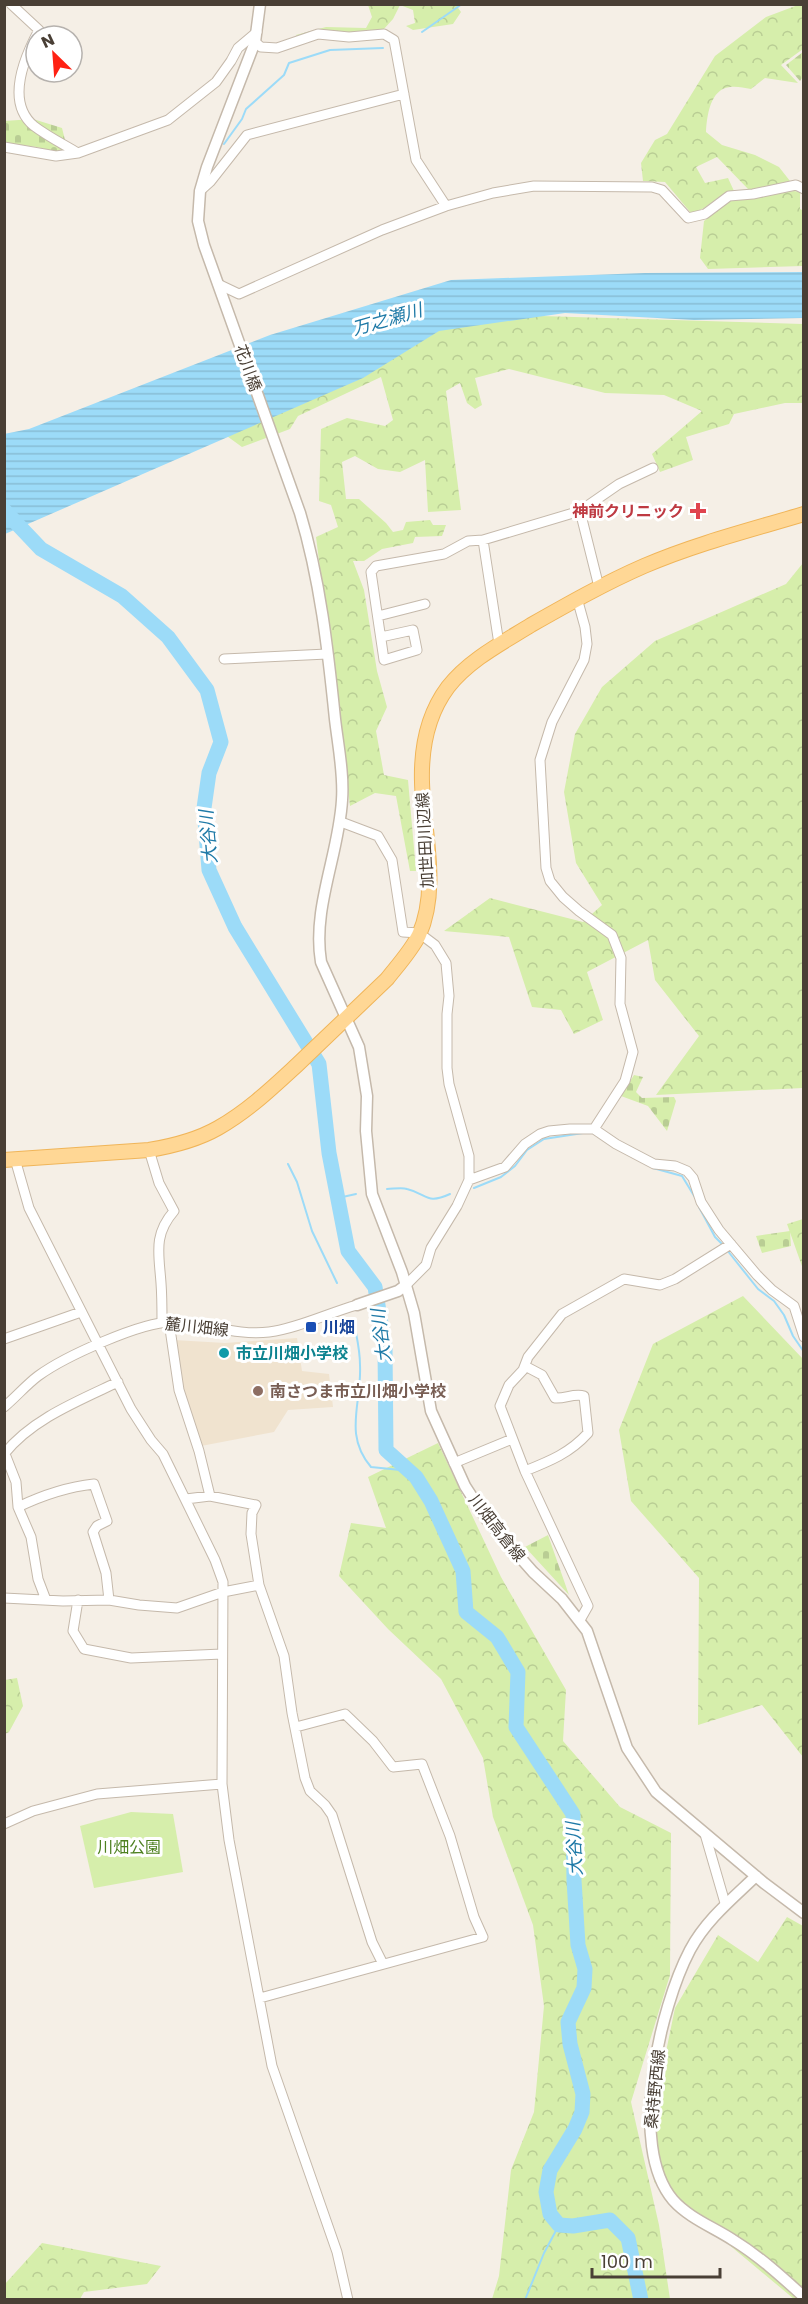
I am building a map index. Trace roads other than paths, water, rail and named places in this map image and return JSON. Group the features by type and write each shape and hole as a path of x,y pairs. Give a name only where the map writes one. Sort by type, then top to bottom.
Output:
{"main road":[{"name":"加世田川辺線","path":"10,1160 149,1150 192,1140 217,1129 240,1114 291,1070 387,979 404,958 419,933 429,884 422,754 427,729 435,709 448,688 469,666 500,644 599,587 691,548 804,514"}],"street":[{"path":"11,4 39,30 31,45 21,78 19,102 32,124 78,153"},
{"name":"花川橋","path":"260,4 256,37 207,167 200,191 198,211 200,229 222,296 306,533 327,654"},
{"path":"4,147 56,156 78,153 168,120 216,82 238,48 256,37 261,47 277,48 318,34 349,37 384,34 394,40 416,160 446,206"},
{"path":"200,191 210,182 247,135 404,94"},
{"path":"218,284 239,294 382,230 446,206 493,193 534,186 652,187 662,190 688,218 705,214 729,196 753,194 796,185 804,189"},
{"path":"381,637 371,572 376,566 444,554 468,541 483,540 580,511 619,484 653,468"},
{"path":"580,511 599,587"},
{"path":"483,540 500,644"},
{"path":"577,598 587,644 584,660 552,722 543,747 539,772 546,868 550,881 579,911 612,935 621,958 620,1004 633,1052 625,1081 594,1129"},
{"path":"378,616 425,604"},
{"path":"224,659 327,654"},
{"name":"川畑高倉線","path":"327,654 342,797 341,822 325,897 319,947 321,962 343,1022 359,1047 365,1075 368,1162 372,1194 418,1335 430,1411 465,1486 487,1520 532,1572 562,1599 587,1631 627,1748 640,1771 656,1792 804,1913"},
{"path":"341,822 378,836 392,860 403,932 419,933 435,945 446,963 449,996 447,1068 449,1084 469,1156 469,1180 457,1206 430,1248 426,1265 402,1288"},
{"path":"469,1180 504,1167 525,1144 540,1134 549,1131 594,1129 616,1144 654,1164 675,1166 687,1171 693,1178 701,1202 728,1247 772,1290 794,1306 804,1337"},
{"path":"149,1150 159,1183 174,1210 164,1221 158,1250 165,1322 179,1390 199,1451 210,1496"},
{"path":"10,1160 28,1208 136,1417 163,1454 215,1560 223,1582 222,1784 229,1840 272,2066 337,2252 348,2300"},
{"path":"580,1620 588,1606 525,1471 500,1406 509,1385 562,1314 624,1279 660,1285 675,1279 728,1247"},
{"name":"麓川畑線","path":"4,1407 38,1376 57,1364 143,1326 165,1322 269,1332 357,1305 402,1288"},
{"path":"4,1339 81,1312"},
{"path":"525,1366 542,1375 555,1398 565,1399 578,1394 584,1396 588,1433 577,1445 561,1456 525,1471"},
{"path":"46,1600 38,1579 31,1537 18,1507 16,1482 4,1454 45,1419 118,1382"},
{"path":"454,1464 512,1440"},
{"path":"18,1507 48,1493 71,1486 94,1484 107,1521 97,1526 93,1532 106,1573 109,1600"},
{"path":"186,1499 210,1496 256,1505 252,1514 251,1534 259,1585 280,1640 307,1786 332,1815 372,1942 383,1964"},
{"path":"4,1598 109,1600 177,1608 223,1592 259,1585"},
{"path":"78,1600 73,1631 84,1649 131,1658 222,1654"},
{"path":"260,1998 483,1937 474,1917 450,1836 422,1764 393,1767 373,1741 345,1714 296,1727"},
{"path":"4,1824 33,1811 97,1794 222,1784"},
{"path":"705,1833 725,1903"},
{"name":"桑持野西線","path":"756,1876 725,1903 690,1950 676,1983 664,2023 654,2071 650,2101 650,2136 654,2163 672,2199 690,2215 756,2255 804,2297"}],"water":[{"name":"万之瀬川","path":"803,272 803,318 694,320 565,313 439,331 363,378 5,534 4,434 29,429 270,335 451,280 645,273"}],"waterway":[{"path":"422,32 462,4"},
{"path":"224,144 242,119 246,109 284,75 289,63 330,50 383,48"},
{"name":"大谷川","path":"4,510 41,549 122,596 168,637 207,690 221,742 209,773 204,808 209,870 235,927 319,1064 329,1153 348,1251 375,1287 385,1348 386,1450 416,1477 431,1501 463,1571 466,1612 497,1637 518,1672 516,1727 573,1814 578,1945 585,1969 584,1988 568,2022 570,2044 583,2094 582,2112 575,2129 550,2170 546,2192 550,2214 559,2225 573,2226 610,2220 628,2238 641,2300"},
{"path":"474,1188 501,1177 515,1166 527,1150 544,1139 583,1133"},
{"path":"288,1164 297,1182 312,1231 337,1283"},
{"path":"653,1168 682,1176 696,1199"},
{"path":"387,1189 405,1188 431,1199 450,1194"},
{"path":"338,1198 356,1194"},
{"path":"699,1207 715,1237 723,1245"},
{"path":"727,1250 758,1289 774,1301 804,1352"},
{"path":"356,1333 360,1365 356,1418 358,1443 371,1467 410,1471"},
{"path":"804,1456 804,1467"},
{"path":"525,2300 544,2253 559,2225"}],"place":[{"name":"神前クリニック","path":"698,511"},
{"name":"川畑","path":"311,1327"},
{"name":"市立川畑小学校","path":"224,1353"},
{"name":"南さつま市立川畑小学校","path":"258,1391"}],"park label":[{"name":"川畑公園","path":"129,1847"}]}
